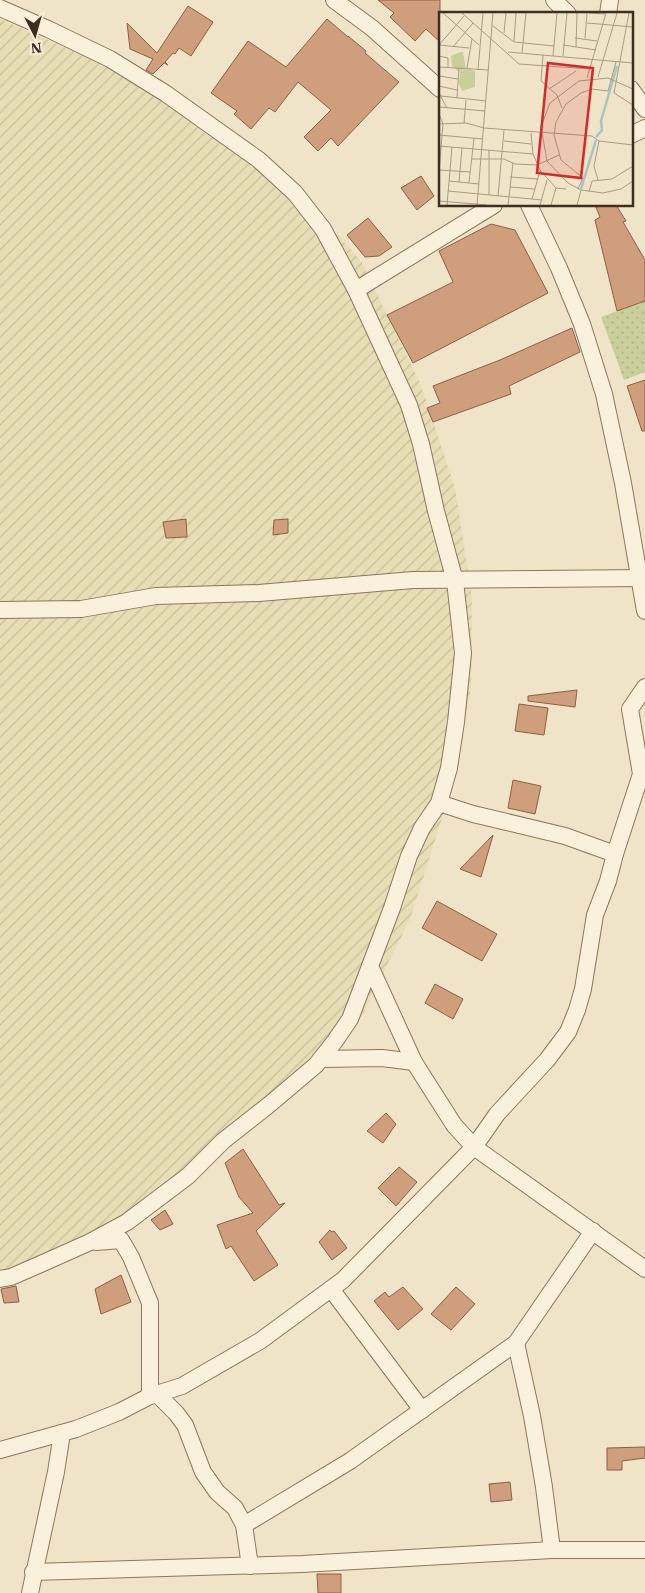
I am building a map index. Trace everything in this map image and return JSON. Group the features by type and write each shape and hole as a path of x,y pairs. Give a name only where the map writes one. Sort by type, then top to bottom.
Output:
{"street":[{"path":"334,0 372,28 439,88"},
{"path":"554,0 566,12"},
{"path":"0,8 48,28 110,59 165,93 259,160 295,193 323,229 356,290 410,405 455,581 463,653 449,768 439,803 422,828 409,856 350,1019 316,1065 223,1141 188,1176 127,1222 90,1242 11,1277 0,1279"},
{"path":"632,90 645,108"},
{"path":"632,134 645,128"},
{"path":"356,290 492,206"},
{"path":"529,206 582,324 604,394 642,578 645,611"},
{"path":"0,610 81,609 156,596 259,593 413,580 642,578"},
{"path":"0,1450 62,1433 119,1412 154,1395 182,1386 260,1341 344,1280 474,1147 497,1114 547,1060 568,1032 578,1010 594,915 608,881 641,774 630,709 645,687"},
{"path":"439,803 473,814 565,836 615,854"},
{"path":"370,966 414,1062 454,1125 474,1147 645,1270"},
{"path":"320,1059 382,1058 414,1062"},
{"path":"244,1525 350,1461 516,1343 593,1231"},
{"path":"90,1242 121,1240 131,1257 150,1303 154,1395 176,1413 185,1425 203,1472 218,1492 235,1508 244,1525 250,1566"},
{"path":"331,1289 422,1410"},
{"path":"516,1343 532,1416 552,1550"},
{"path":"30,1593 56,1472 62,1433"},
{"path":"34,1572 250,1566 552,1550 645,1550"}],"shaded area":[{"path":"0,19 119,71 278,168 361,261 421,385 455,488 472,598 471,687 454,781 410,919 361,1018 256,1122 123,1217 0,1273"}],"green space":[{"path":"645,301 645,372 624,380 601,317"}],"building":[{"path":"378,0 440,0 439,41 426,29 415,41 390,17 394,13"},
{"path":"188,6 213,22 191,56 179,48 165,62 168,65 164,63 153,74 146,70 153,59 130,49 127,23 157,53"},
{"path":"327,19 366,51 365,53 399,82 338,146 331,138 318,151 304,137 331,110 298,82 275,112 269,108 251,129 234,114 237,111 211,93 248,41 286,67"},
{"path":"421,176 434,196 417,210 401,188"},
{"path":"595,206 617,206 626,221 623,222 645,260 645,301 617,311 595,220 600,217"},
{"path":"368,218 392,247 379,256 365,257 347,235"},
{"path":"491,224 515,230 548,293 413,363 387,315 453,282 439,251"},
{"path":"572,328 580,352 509,386 511,394 433,422 427,408 440,403 433,386 500,360"},
{"path":"645,380 645,431 642,431 627,386"},
{"path":"186,519 187,537 166,538 163,522"},
{"path":"288,519 288,533 273,535 274,520"},
{"path":"577,690 575,707 528,701 528,696"},
{"path":"519,704 548,708 544,735 515,731"},
{"path":"513,780 541,786 535,814 508,808"},
{"path":"493,835 481,877 460,869"},
{"path":"437,901 497,934 482,961 422,928"},
{"path":"435,984 463,999 453,1019 425,1003"},
{"path":"386,1113 396,1124 383,1143 367,1131"},
{"path":"243,1149 279,1205 285,1203 256,1231 278,1265 254,1281 231,1246 226,1249 217,1225 253,1213 239,1197 225,1163"},
{"path":"399,1167 417,1182 396,1206 378,1188"},
{"path":"165,1210 173,1224 160,1230 151,1220"},
{"path":"330,1230 334,1231 347,1248 332,1260 319,1242"},
{"path":"121,1275 131,1302 101,1314 95,1289"},
{"path":"16,1286 19,1302 4,1303 1,1289"},
{"path":"403,1287 423,1309 398,1330 374,1301 385,1292 389,1297"},
{"path":"456,1287 475,1304 451,1330 431,1314"},
{"path":"645,1447 645,1458 622,1461 622,1470 607,1470 607,1448"},
{"path":"510,1482 512,1500 491,1502 489,1484"},
{"path":"317,1574 341,1574 341,1593 318,1593"}]}
